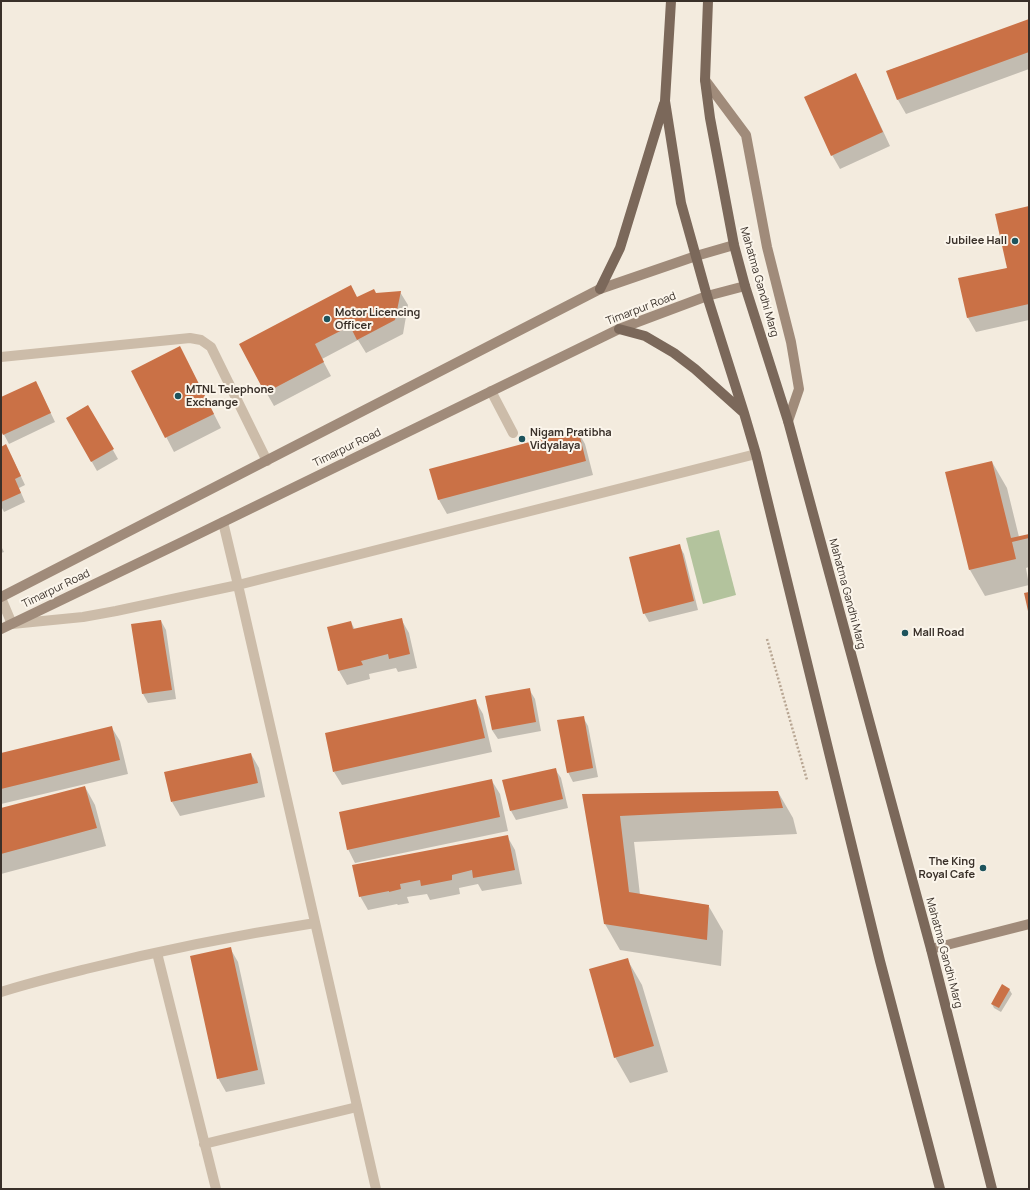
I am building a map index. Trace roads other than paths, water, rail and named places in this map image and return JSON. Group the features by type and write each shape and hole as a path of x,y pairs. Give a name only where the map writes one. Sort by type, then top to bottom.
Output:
{"main road":[{"path":"671,1 665,100 682,203 707,296 756,454 880,961 940,1189"},
{"name":"Mahatma Gandhi Marg","path":"708,1 705,80 710,118 734,245 788,421 931,949 992,1189"},
{"path":"600,289 620,248 665,100"},
{"path":"619,329 645,336 674,353 695,369 744,413"}],"street":[{"path":"705,80 746,135 767,247 790,342 799,389 788,421"},
{"name":"Timarpur Road","path":"1,598 600,289 696,256 734,245"},
{"name":"Timarpur Road","path":"1,628 223,522 619,329 707,296 746,286"},
{"path":"1,358 190,338 201,340 211,347 267,461"},
{"path":"491,391 513,433"},
{"path":"1,598 12,624 83,617 116,611 238,585 756,454"},
{"path":"223,522 376,1189"},
{"path":"1,992 22,985 157,953 255,932 315,923"},
{"path":"931,949 1029,924"},
{"path":"157,953 216,1189"},
{"path":"204,1144 357,1107"}],"place":[{"name":"Jubilee Hall","path":"1015,241"},
{"name":"Motor Licencing Officer","path":"327,319"},
{"name":"MTNL Telephone Exchange","path":"178,396"},
{"name":"Nigam Pratibha Vidyalaya","path":"522,439"},
{"name":"Mall Road","path":"905,633"},
{"name":"The King Royal Cafe","path":"983,868"}]}
